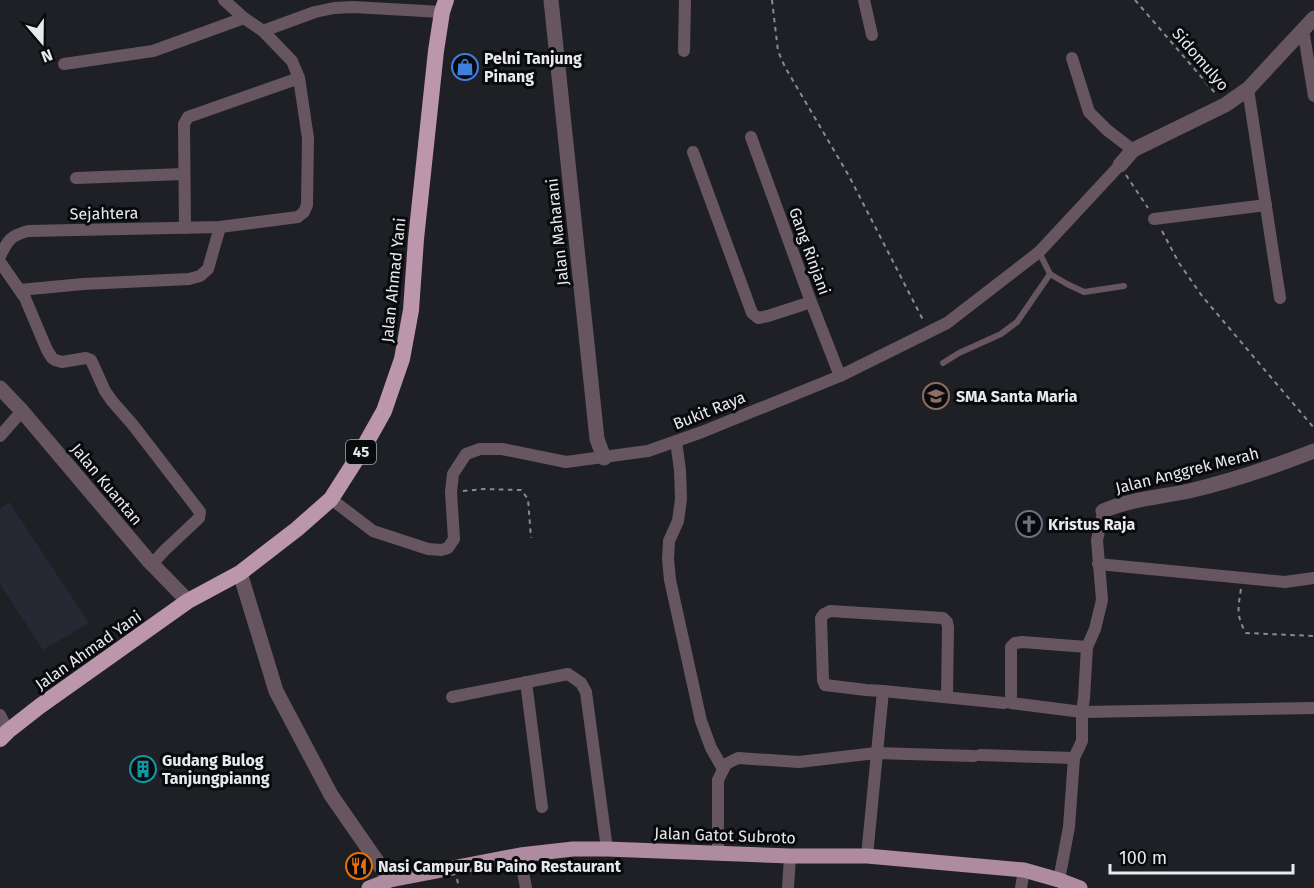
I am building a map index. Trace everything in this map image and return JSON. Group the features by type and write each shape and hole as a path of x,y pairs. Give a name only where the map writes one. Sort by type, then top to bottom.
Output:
{"highway":[{"name":"Jalan Ahmad Yani","path":"4,735 40,706 188,601 240,573 297,529 331,499 361,452 384,411 402,359 411,310 417,228 436,51 444,6"}],"main road":[{"name":"Jalan Gatot Subroto","path":"369,888 390,880 520,855 573,849 790,856 867,856 1024,870 1080,888"}],"street":[{"path":"185,228 184,124 188,117 299,78 292,60 263,31 224,0"},
{"name":"Jalan Maharani","path":"551,0 597,439 604,458"},
{"path":"684,51 685,0"},
{"path":"864,0 872,35"},
{"path":"263,31 315,12 334,8 444,6"},
{"path":"64,64 153,51 244,18"},
{"path":"1120,165 1133,150 1225,105 1248,89 1308,24"},
{"path":"1308,24 1314,96"},
{"path":"1072,58 1089,112 1107,130 1133,150"},
{"name":"Sejahtera","path":"0,256 11,237 28,231 220,228 298,217 307,205 308,138 299,78"},
{"path":"1248,89 1280,297"},
{"name":"Gang Rinjani","path":"751,137 840,376"},
{"path":"693,152 752,313 758,318 811,302"},
{"name":"Bukit Raya","path":"331,499 373,531 428,549 448,548 454,539 451,492 453,474 465,454 480,449 502,449 566,462 648,452 840,376 947,323 1039,252 1120,165"},
{"path":"76,178 184,174"},
{"path":"1155,219 1266,205"},
{"path":"20,290 83,284 189,279 200,276 208,269 220,228"},
{"path":"0,262 25,298 52,358 62,362 86,358 91,360 112,401 200,512 199,518 152,564"},
{"name":"Jalan Kuantan","path":"0,388 152,564 188,601"},
{"path":"0,436 22,411"},
{"path":"676,441 681,499 678,521 669,541 670,580 701,721 711,748 723,769"},
{"name":"Jalan Anggrek Merah","path":"1103,514 1117,505 1190,491 1270,468 1314,451"},
{"path":"1059,880 1069,827 1074,758 1082,741 1087,647 1095,629 1102,600 1097,540 1103,514"},
{"path":"1098,564 1285,582 1314,578"},
{"path":"240,573 276,691 331,795 390,880"},
{"path":"947,696 948,627 943,618 830,611 821,618 825,685 866,690 947,696 1009,700 1082,711 1314,708"},
{"path":"1009,700 1011,647 1015,643 1087,647"},
{"path":"452,697 568,674 581,683 586,693 607,849"},
{"path":"526,682 542,807"},
{"path":"867,856 883,691"},
{"path":"0,715 4,735"},
{"path":"718,853 718,780 726,764 738,758 799,762 876,753 1074,758"},
{"path":"520,855 526,888"},
{"path":"788,888 790,856"},
{"path":"1021,888 1024,870"}],"lane":[{"path":"1039,252 1050,274 1084,292 1125,286"},
{"path":"943,363 959,352 1001,334 1017,322 1050,274"}],"path":[{"path":"772,0 778,51 785,67 849,176 929,332"},
{"name":"Sidomulyo","path":"1135,0 1225,105"},
{"path":"1120,165 1155,219 1179,263 1202,296 1314,428"},
{"path":"451,492 484,489 521,490 528,499 531,538"},
{"path":"1242,578 1238,613 1246,633 1314,636"}],"shaded area":[{"path":"9,502 89,623 43,650 0,584 0,509"}],"place":[{"name":"Pelni Tanjung Pinang","path":"465,67"},
{"name":"SMA Santa Maria","path":"936,396"},
{"name":"Kristus Raja","path":"1029,524"},
{"name":"Gudang Bulog Tanjungpianng","path":"143,769"},
{"name":"Nasi Campur Bu Paino Restaurant","path":"359,866"}]}
